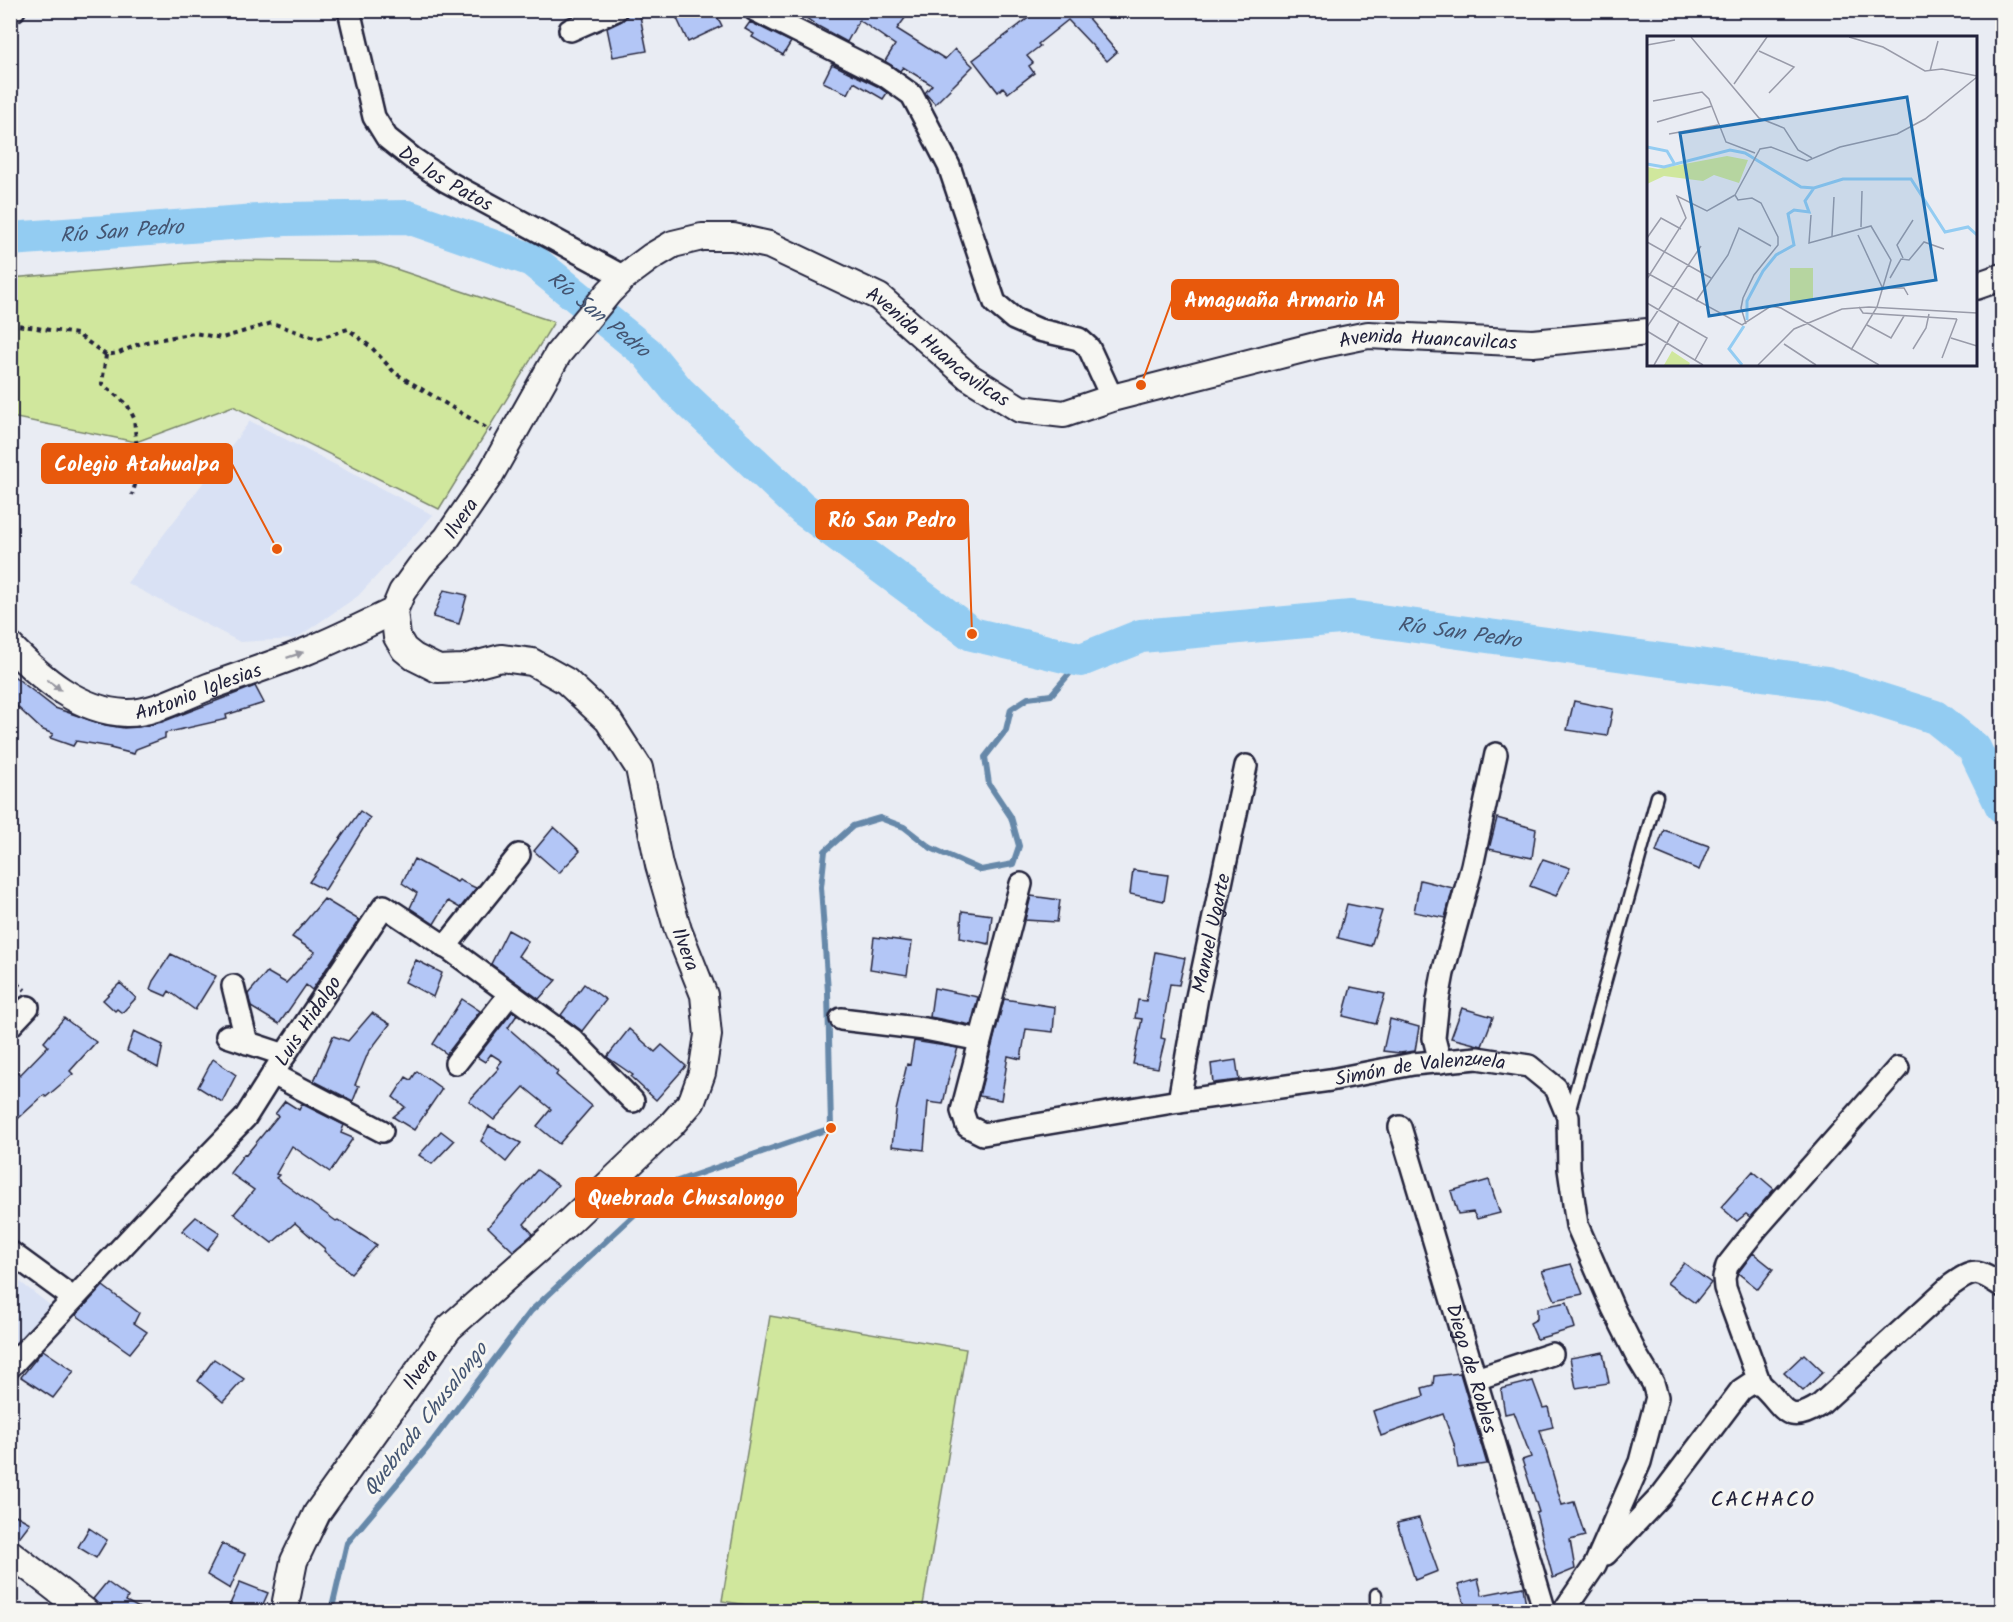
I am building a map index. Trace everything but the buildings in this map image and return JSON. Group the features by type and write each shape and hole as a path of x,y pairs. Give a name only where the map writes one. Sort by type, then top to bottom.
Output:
{"street":[{"name":"De los Patos","path":"349,10 374,117 387,138 446,181 617,284"},
{"path":"570,30 616,10"},
{"path":"755,10 884,75 912,95 949,166 996,303 1014,319 1040,330 1079,339 1089,348 1112,398"},
{"name":"Avenida Huancavilcas","path":"558,354 617,284 651,257 673,244 702,237 733,237 769,245 879,297 969,377 1020,409 1064,414 1112,398 1318,345 1368,335 1533,343 1647,332"},
{"path":"1977,286 2002,276"},
{"name":"Ilvera","path":"286,1611 294,1561 317,1513 449,1328 570,1221 670,1125 692,1101 702,1073 708,1035 704,995 678,930 658,865 639,768 608,720 566,681 532,662 501,658 464,668 438,669 414,657 404,649 397,637 394,611 402,592 420,567 447,538 490,475 558,354"},
{"name":"Antonio Iglesias","path":"10,646 41,676 69,697 100,708 126,713 146,711 308,651 394,611"},
{"path":"1440,1062 1434,1038 1438,1000 1472,866 1496,754"},
{"name":"Manuel Ugarte","path":"1179,1101 1197,997 1246,766"},
{"path":"445,947 519,855"},
{"name":"Simón de Valenzuela","path":"1022,884 962,1111 967,1126 983,1134 1179,1101 1330,1080 1413,1064 1477,1058 1529,1066 1556,1089 1568,1117 1569,1169 1577,1225 1612,1308 1653,1383 1657,1397 1640,1462 1595,1565 1563,1611"},
{"name":"Luis Hidalgo","path":"10,1366 245,1118 384,906 445,947 573,1040 633,1101"},
{"path":"233,986 247,1043"},
{"path":"456,1063 510,994"},
{"path":"10,1026 28,1007"},
{"path":"841,1019 925,1029 980,1040"},
{"path":"227,1036 285,1055"},
{"path":"1898,1068 1757,1228 1727,1266 1724,1278 1725,1288 1760,1384 1773,1394 1788,1414 1795,1416 1808,1413 1820,1406 1950,1286 1967,1274 1979,1273 2002,1286"},
{"path":"273,1074 382,1131"},
{"name":"Diego de Robles","path":"1400,1127 1545,1611"},
{"path":"10,1252 73,1298"},
{"path":"1476,1379 1552,1354"},
{"path":"1595,1565 1661,1496 1741,1390 1750,1384 1760,1384"},
{"path":"10,1553 86,1611"}],"lane":[{"path":"1568,1117 1657,796"},
{"path":"1376,1594 1376,1611"}],"path":[{"path":"10,324 77,334 106,355 119,353 141,343 194,333 222,338 272,323 317,339 348,329 372,348 395,373 509,442"},
{"path":"106,355 102,384 127,404 134,418 139,472 132,495"}],"shaded area":[{"path":"250,421 433,515 358,596 295,639 240,642 127,583"},
{"path":"10,1274 55,1309 10,1357"}],"green space":[{"path":"224,260 375,262 554,322 439,509 233,406 136,442 11,417 11,278"},
{"path":"770,1316 966,1349 922,1611 783,1611 722,1601"}],"waterway":[{"name":"Río San Pedro","path":"10,239 285,219 408,217 532,260 647,353 678,391 802,508 972,634 1081,660 1141,636 1351,617 1827,683 1935,717 1974,748 2002,806"},
{"name":"Quebrada Chusalongo","path":"331,1612 347,1543 428,1447 531,1311 666,1185 831,1128 828,992 821,887 825,851 853,826 880,818 904,827 931,848 981,870 1013,864 1019,846 1011,817 989,784 985,757 1006,730 1011,709 1028,698 1051,695 1081,660"}],"place":[{"name":"Amaguaña Armario 1A","path":"1141,385"},
{"name":"Colegio Atahualpa","path":"277,549"},
{"name":"Río San Pedro","path":"972,634"},
{"name":"Quebrada Chusalongo","path":"831,1128"}],"district":[{"name":"CACHACO","path":"1763,1498"}]}
